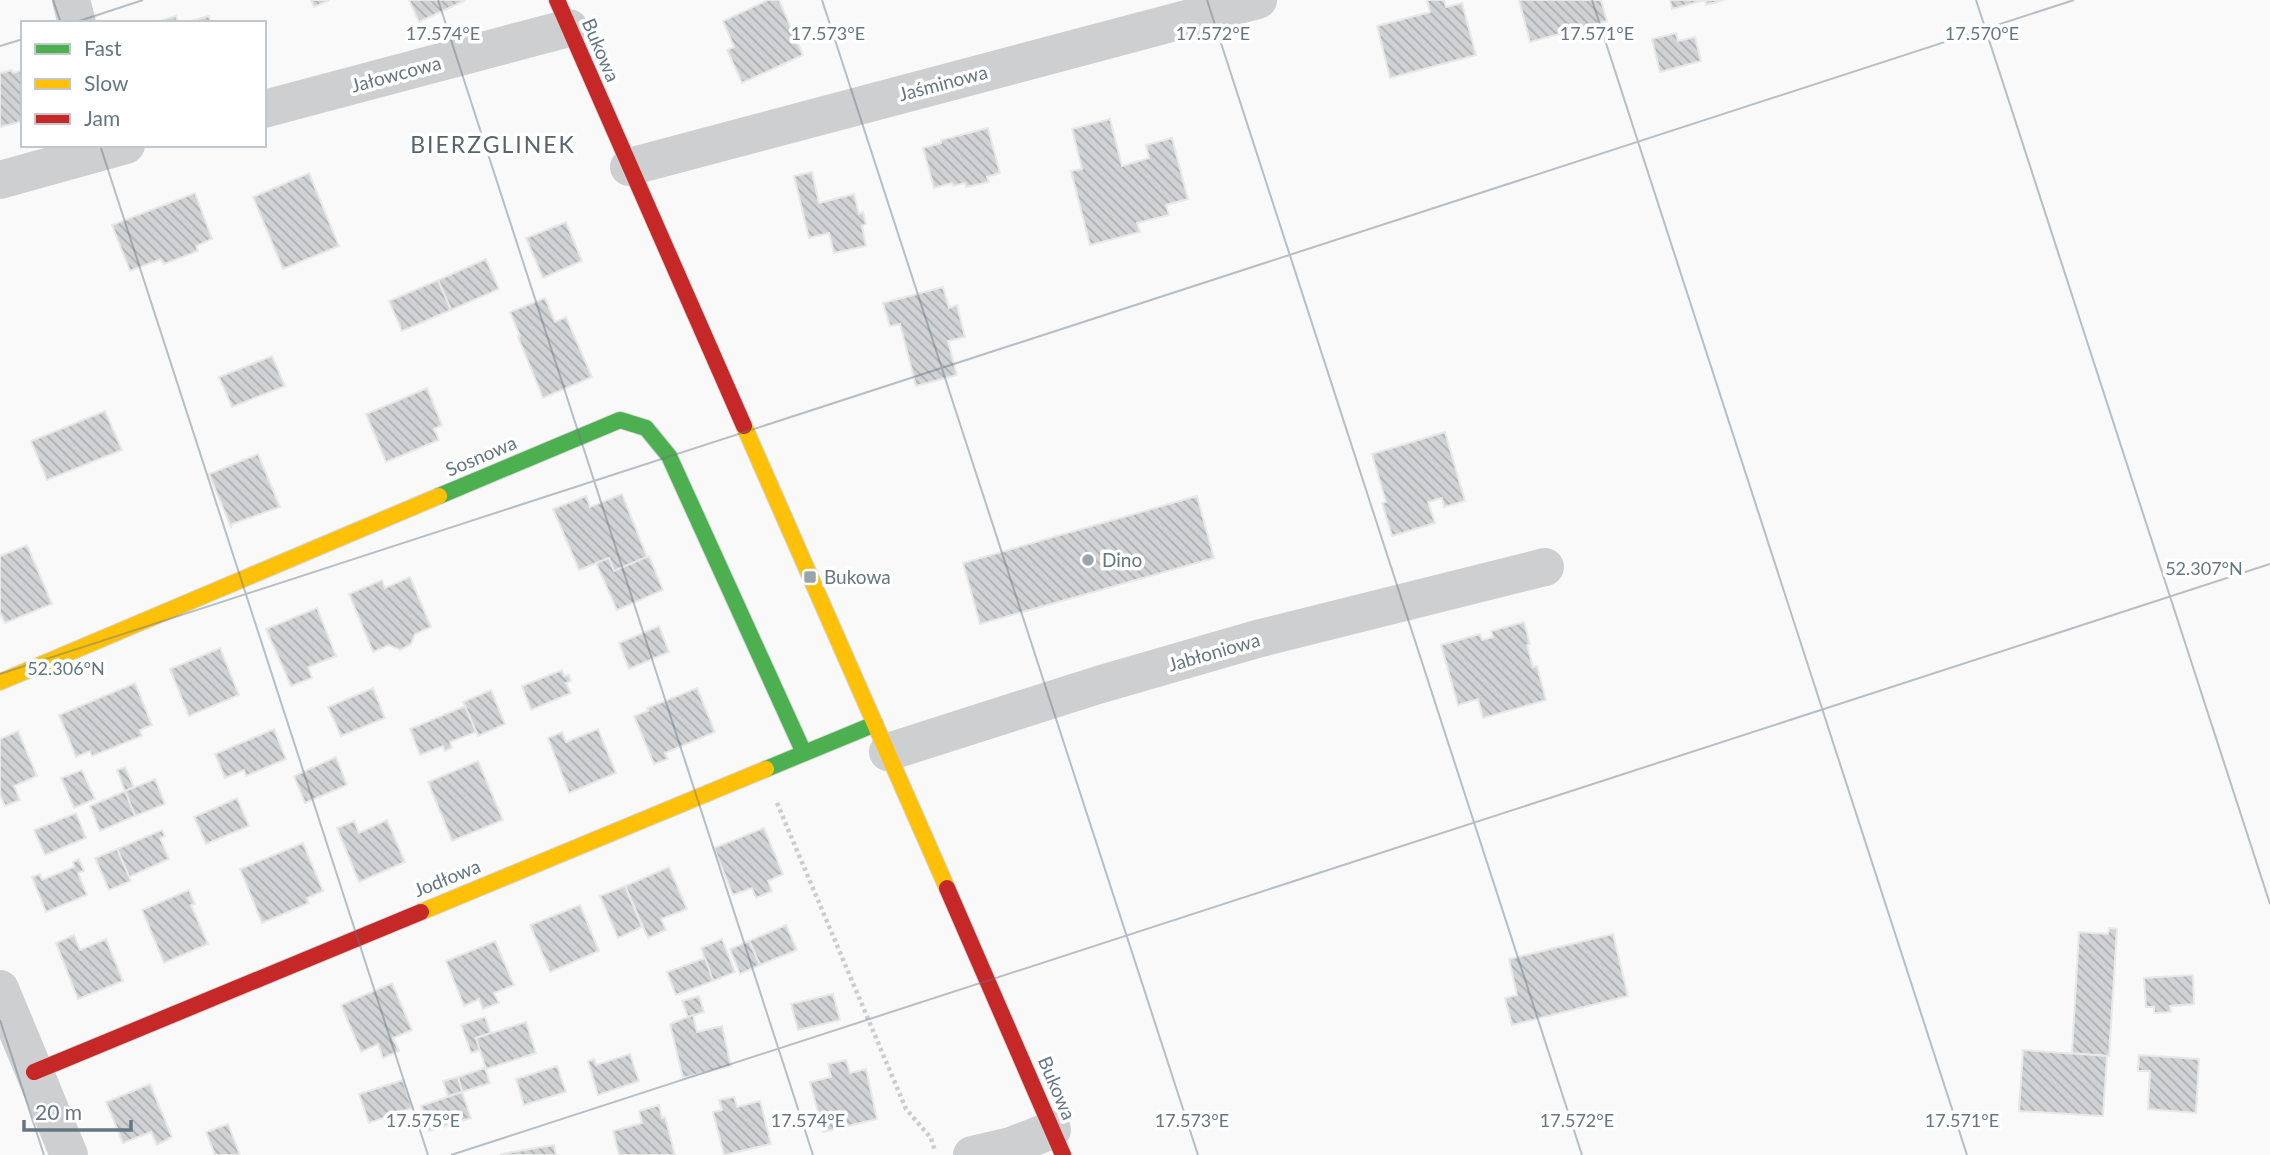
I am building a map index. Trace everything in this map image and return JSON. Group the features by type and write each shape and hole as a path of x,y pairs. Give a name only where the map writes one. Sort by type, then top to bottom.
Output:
{"street":[{"path":"71,0 76,21"},
{"name":"Jaśminowa","path":"629,166 1258,0"},
{"name":"Bukowa","path":"563,14 1058,1142"},
{"name":"Jałowcowa","path":"266,107 563,14"},
{"path":"0,180 114,147"},
{"name":"Sosnowa","path":"0,682 620,421 646,428 669,456 804,753"},
{"name":"Jabłoniowa","path":"882,738 1098,685 1257,639 1545,567"},
{"name":"Jodłowa","path":"34,1072 804,753 882,738"},
{"path":"0,989 69,1155"},
{"path":"972,1155 1011,1146 1058,1142"}],"path":[{"path":"777,803 906,1109 931,1138 936,1155"}],"building":[{"path":"311,0 330,0 314,7"},
{"path":"409,0 466,0 419,22"},
{"path":"768,0 779,0 803,55 742,83 727,50 734,47 723,21"},
{"path":"1427,0 1444,0 1446,7 1462,3 1476,55 1390,78 1377,26 1430,12"},
{"path":"1519,0 1601,0 1607,21 1530,42"},
{"path":"1670,0 1705,0 1672,9"},
{"path":"1705,0 1724,0 1706,5"},
{"path":"176,16 177,21 159,21"},
{"path":"209,16 210,21 191,21"},
{"path":"1676,33 1678,41 1695,37 1701,61 1660,72 1652,39"},
{"path":"21,71 21,122 0,127 0,73"},
{"path":"1110,119 1122,166 1149,158 1146,145 1172,138 1188,199 1166,205 1169,215 1137,223 1140,232 1090,245 1071,171 1082,169 1072,129"},
{"path":"988,128 1000,173 987,177 989,182 966,187 965,183 953,186 952,183 934,188 923,148 941,143 941,140"},
{"path":"812,172 819,203 854,194 859,214 863,212 866,224 862,226 866,246 834,253 829,233 809,238 794,176"},
{"path":"309,173 339,246 283,269 253,197"},
{"path":"195,193 212,239 196,246 198,251 164,264 161,259 130,271 112,225"},
{"path":"566,222 582,261 543,278 526,238"},
{"path":"486,259 499,289 451,310 438,280"},
{"path":"438,280 451,310 402,331 389,301"},
{"path":"943,287 949,308 957,305 965,337 948,341 957,375 916,386 900,324 890,326 883,303"},
{"path":"545,298 555,322 566,317 592,377 543,398 510,312"},
{"path":"272,356 285,386 232,407 219,377"},
{"path":"427,388 442,425 434,429 439,440 386,462 366,414"},
{"path":"105,411 122,450 47,480 31,441"},
{"path":"1445,432 1465,501 1444,507 1442,498 1428,502 1435,523 1392,536 1382,503 1386,502 1372,454"},
{"path":"258,454 280,507 232,524 231,527 209,474"},
{"path":"622,494 647,557 614,571 609,558 579,570 553,509 586,496 590,507"},
{"name":"Dino","path":"1197,496 1214,558 980,624 963,563"},
{"path":"27,545 52,604 5,623 0,613 0,556"},
{"path":"649,556 663,590 617,610 596,563 609,558 614,571"},
{"path":"410,577 431,627 415,634 411,644 400,650 389,645 373,652 349,594 382,580 385,588"},
{"path":"317,608 336,656 308,667 312,678 291,686 266,629"},
{"path":"1524,622 1533,667 1537,666 1546,700 1483,718 1478,699 1458,705 1441,645 1480,634 1482,640 1493,637 1491,631"},
{"path":"659,626 669,652 629,669 619,643"},
{"path":"220,648 239,695 189,716 170,669"},
{"path":"562,670 564,676 569,675 571,681 566,683 571,693 531,710 522,686"},
{"path":"135,683 152,725 140,730 142,736 92,756 90,751 76,757 59,715"},
{"path":"373,688 385,718 341,736 328,707"},
{"path":"697,688 715,732 665,753 668,759 654,764 634,716"},
{"path":"491,690 505,724 478,736 463,702"},
{"path":"465,706 476,732 450,742 452,748 445,751 443,746 420,755 410,729"},
{"path":"274,729 286,759 246,776 244,770 225,778 215,754"},
{"path":"598,729 616,773 569,793 548,738 562,732 566,742"},
{"path":"18,731 37,776 14,786 20,800 5,806 0,795 0,739"},
{"path":"336,757 347,785 305,803 294,776"},
{"path":"478,761 503,820 452,841 428,782"},
{"path":"125,767 134,787 125,791 117,770"},
{"path":"82,770 95,799 74,808 61,778"},
{"path":"155,779 165,804 135,816 125,791"},
{"path":"125,791 135,816 100,831 90,806"},
{"path":"237,798 249,826 206,844 194,817"},
{"path":"76,813 86,838 45,855 34,830"},
{"path":"387,820 405,862 359,882 337,828 354,821 359,833"},
{"path":"764,828 783,874 768,881 772,891 756,898 752,888 733,895 714,848"},
{"path":"162,830 165,836 160,838 169,859 129,877 117,849"},
{"path":"303,843 323,891 307,898 309,903 262,923 240,869"},
{"path":"117,849 131,881 109,890 95,858"},
{"path":"79,859 84,871 78,873 87,895 46,912 32,877 40,874 42,880 74,867 73,862"},
{"path":"669,867 687,909 661,919 666,930 648,938 625,886"},
{"path":"625,886 642,927 618,938 600,896"},
{"path":"189,890 195,904 191,905 208,944 164,963 142,910"},
{"path":"580,905 599,951 550,972 530,925"},
{"path":"786,925 797,950 760,965 749,941"},
{"path":"2109,928 2117,929 2109,1056 2072,1053 2079,932 2108,934"},
{"path":"1613,934 1628,996 1512,1025 1505,998 1517,995 1509,959"},
{"path":"74,935 80,950 106,939 123,981 78,999 56,943"},
{"path":"722,939 735,972 713,981 701,948"},
{"path":"495,941 514,985 494,993 499,1003 483,1009 479,999 464,1006 446,961"},
{"path":"749,941 760,965 740,974 730,949"},
{"path":"705,958 713,981 676,995 667,972"},
{"path":"2193,975 2194,1004 2170,1006 2171,1012 2154,1013 2154,1007 2146,1007 2144,978"},
{"path":"392,983 412,1030 393,1038 399,1051 383,1058 378,1044 361,1052 341,1005"},
{"path":"833,994 840,1020 798,1030 791,1004"},
{"path":"699,996 704,1012 688,1017 682,1001"},
{"path":"693,1015 697,1032 722,1026 731,1066 683,1078 670,1024"},
{"path":"485,1017 491,1033 476,1038 480,1050 471,1053 461,1025"},
{"path":"526,1022 536,1053 486,1069 476,1038"},
{"path":"2023,1050 2107,1056 2103,1116 2019,1111"},
{"path":"630,1054 639,1081 598,1095 588,1061 594,1059 596,1065"},
{"path":"2139,1055 2199,1059 2196,1113 2148,1109 2150,1071 2138,1071"},
{"path":"846,1060 850,1073 866,1069 877,1119 823,1132 810,1082 831,1077 828,1064"},
{"path":"557,1066 566,1092 524,1105 516,1079"},
{"path":"485,1068 490,1083 462,1092 458,1077"},
{"path":"458,1077 462,1092 448,1096 443,1081"},
{"path":"403,1080 412,1108 369,1123 359,1094"},
{"path":"150,1084 172,1137 157,1145 151,1132 123,1143 106,1102"},
{"path":"462,1092 471,1118 429,1131 421,1106"},
{"path":"734,1097 737,1107 760,1101 771,1144 724,1155 713,1112 722,1110 719,1100"},
{"path":"659,1105 675,1155 619,1155 613,1131 642,1123 639,1111"},
{"path":"228,1124 240,1155 215,1155 206,1132"},
{"path":"554,1145 556,1155 501,1155 501,1154"}],"traffic: fast":[{"path":"439,496 620,420 646,428 669,456 804,753"},
{"path":"766,769 875,724"}],"traffic: slow":[{"path":"744,426 947,888"},
{"path":"0,682 439,496"},
{"path":"421,912 766,769"}],"traffic: jam":[{"path":"557,0 744,426"},
{"path":"947,888 1063,1155"},
{"path":"34,1072 421,912"}],"place":[{"name":"Dino","path":"1088,560"},
{"name":"Bukowa","path":"810,577"}],"district":[{"name":"BIERZGLINEK","path":"493,145"}]}
